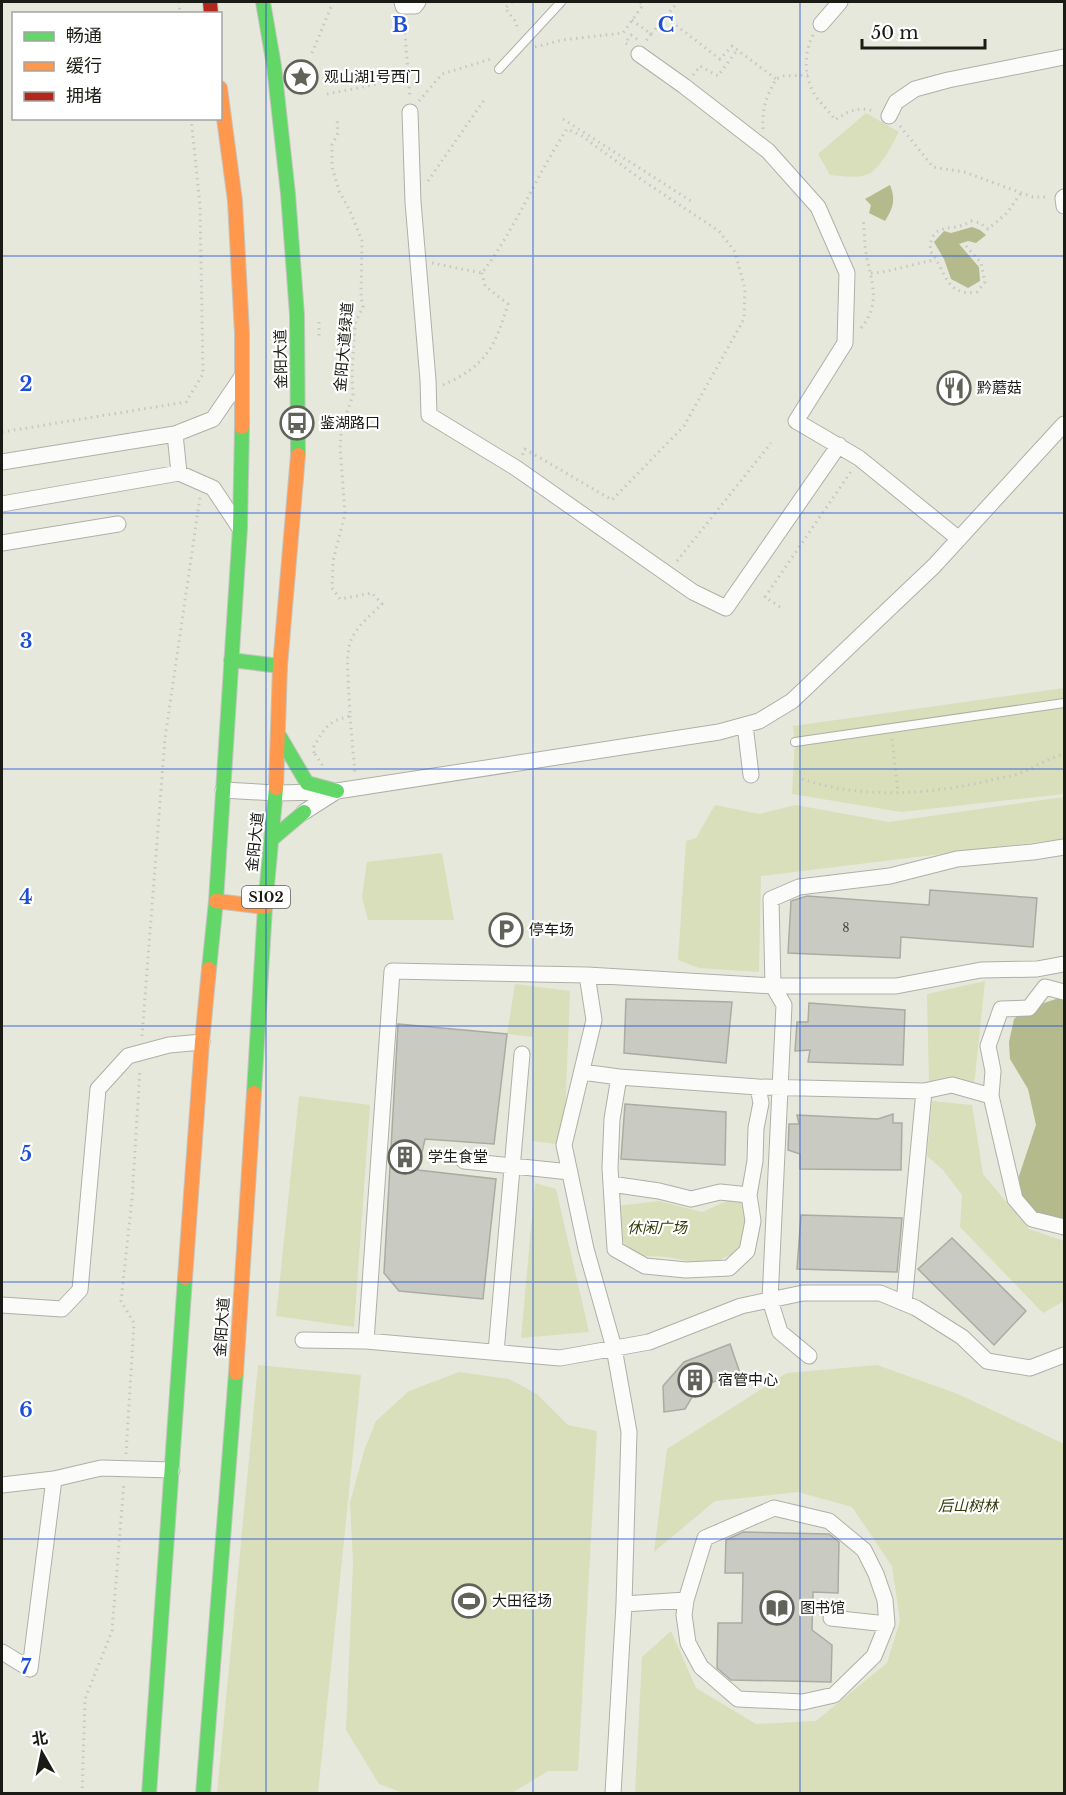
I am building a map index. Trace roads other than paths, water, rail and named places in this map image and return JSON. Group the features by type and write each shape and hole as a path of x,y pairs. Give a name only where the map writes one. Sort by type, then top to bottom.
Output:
{"main road":[{"name":"金阳大道","path":"203,1794 239,1329 265,907 280,736 280,666 299,439 297,315 288,194 274,66 263,2"},
{"path":"149,1794 202,1041 216,901 240,528 243,374 235,201 222,103"},
{"path":"231,660 280,666"},
{"path":"280,736 307,783 337,791"},
{"path":"272,839 304,812"},
{"path":"216,901 265,907"}],"street":[{"path":"402,4 415,6 418,2"},
{"path":"821,24 840,2"},
{"path":"639,54 766,149 818,207 847,273 845,343 796,421 859,458 958,539"},
{"path":"889,116 896,102 915,89 948,80 1065,57"},
{"path":"410,112 413,202 429,415 516,468 693,592 726,608 839,445"},
{"path":"2,462 175,434 213,419 243,374"},
{"path":"223,790 276,793 337,791 719,732 759,721 792,701 934,566 1065,424"},
{"path":"175,434 179,473"},
{"path":"2,504 179,473 213,488 240,528"},
{"path":"2,543 118,524"},
{"path":"745,725 751,775"},
{"path":"304,812 337,791"},
{"path":"809,1356 780,1332 770,1300 784,1005 773,986 771,899 799,887 890,876 957,859 1065,847"},
{"path":"366,1341 392,971 587,975 773,986 896,986 981,970 1037,969 1065,964"},
{"path":"587,975 594,1020 564,1145 586,1249 614,1348 629,1432 624,1604 614,1794"},
{"path":"1065,992 1045,987 1029,1008 1001,1009 988,1046 993,1071 991,1096 1015,1199 1032,1219 1065,1227"},
{"path":"2,1305 62,1309 80,1290 98,1089 128,1056 169,1045 202,1041"},
{"path":"496,1352 522,1054"},
{"path":"582,1072 619,1077 758,1087 924,1091 952,1084 991,1096"},
{"path":"619,1077 612,1119 611,1184 615,1249 645,1266 686,1270 729,1268 747,1251 753,1221 749,1195 761,1103 758,1087"},
{"path":"904,1303 924,1091"},
{"path":"464,1161 570,1172"},
{"path":"611,1184 659,1191 691,1199 720,1192 749,1195"},
{"path":"303,1340 366,1341 560,1358 649,1342 741,1306 803,1293 880,1293 916,1308 962,1337 987,1361 1030,1368 1065,1355"},
{"path":"2,1485 54,1479 101,1468 172,1470"},
{"path":"2,1652 30,1669 54,1479"},
{"path":"774,1508 829,1521 864,1550 885,1600 887,1624 874,1656 834,1695 803,1702 738,1699 700,1667 688,1643 684,1615 686,1599 705,1538 774,1508"},
{"path":"624,1604 686,1599"},
{"path":"831,1618 887,1624"}],"lane":[{"path":"499,69 561,2"},
{"path":"795,742 1065,703"}],"place":[{"name":"观山湖1号西门","path":"301,77"},
{"name":"黔蘑菇","path":"954,388"},
{"name":"鉴湖路口","path":"297,423"},
{"name":"停车场","path":"506,930"},
{"name":"学生食堂","path":"405,1157"},
{"name":"宿管中心","path":"695,1380"},
{"name":"大田径场","path":"469,1601"},
{"name":"图书馆","path":"777,1608"}],"park label":[{"name":"休闲广场","path":"657,1228"},
{"name":"后山树林","path":"968,1506"}]}
